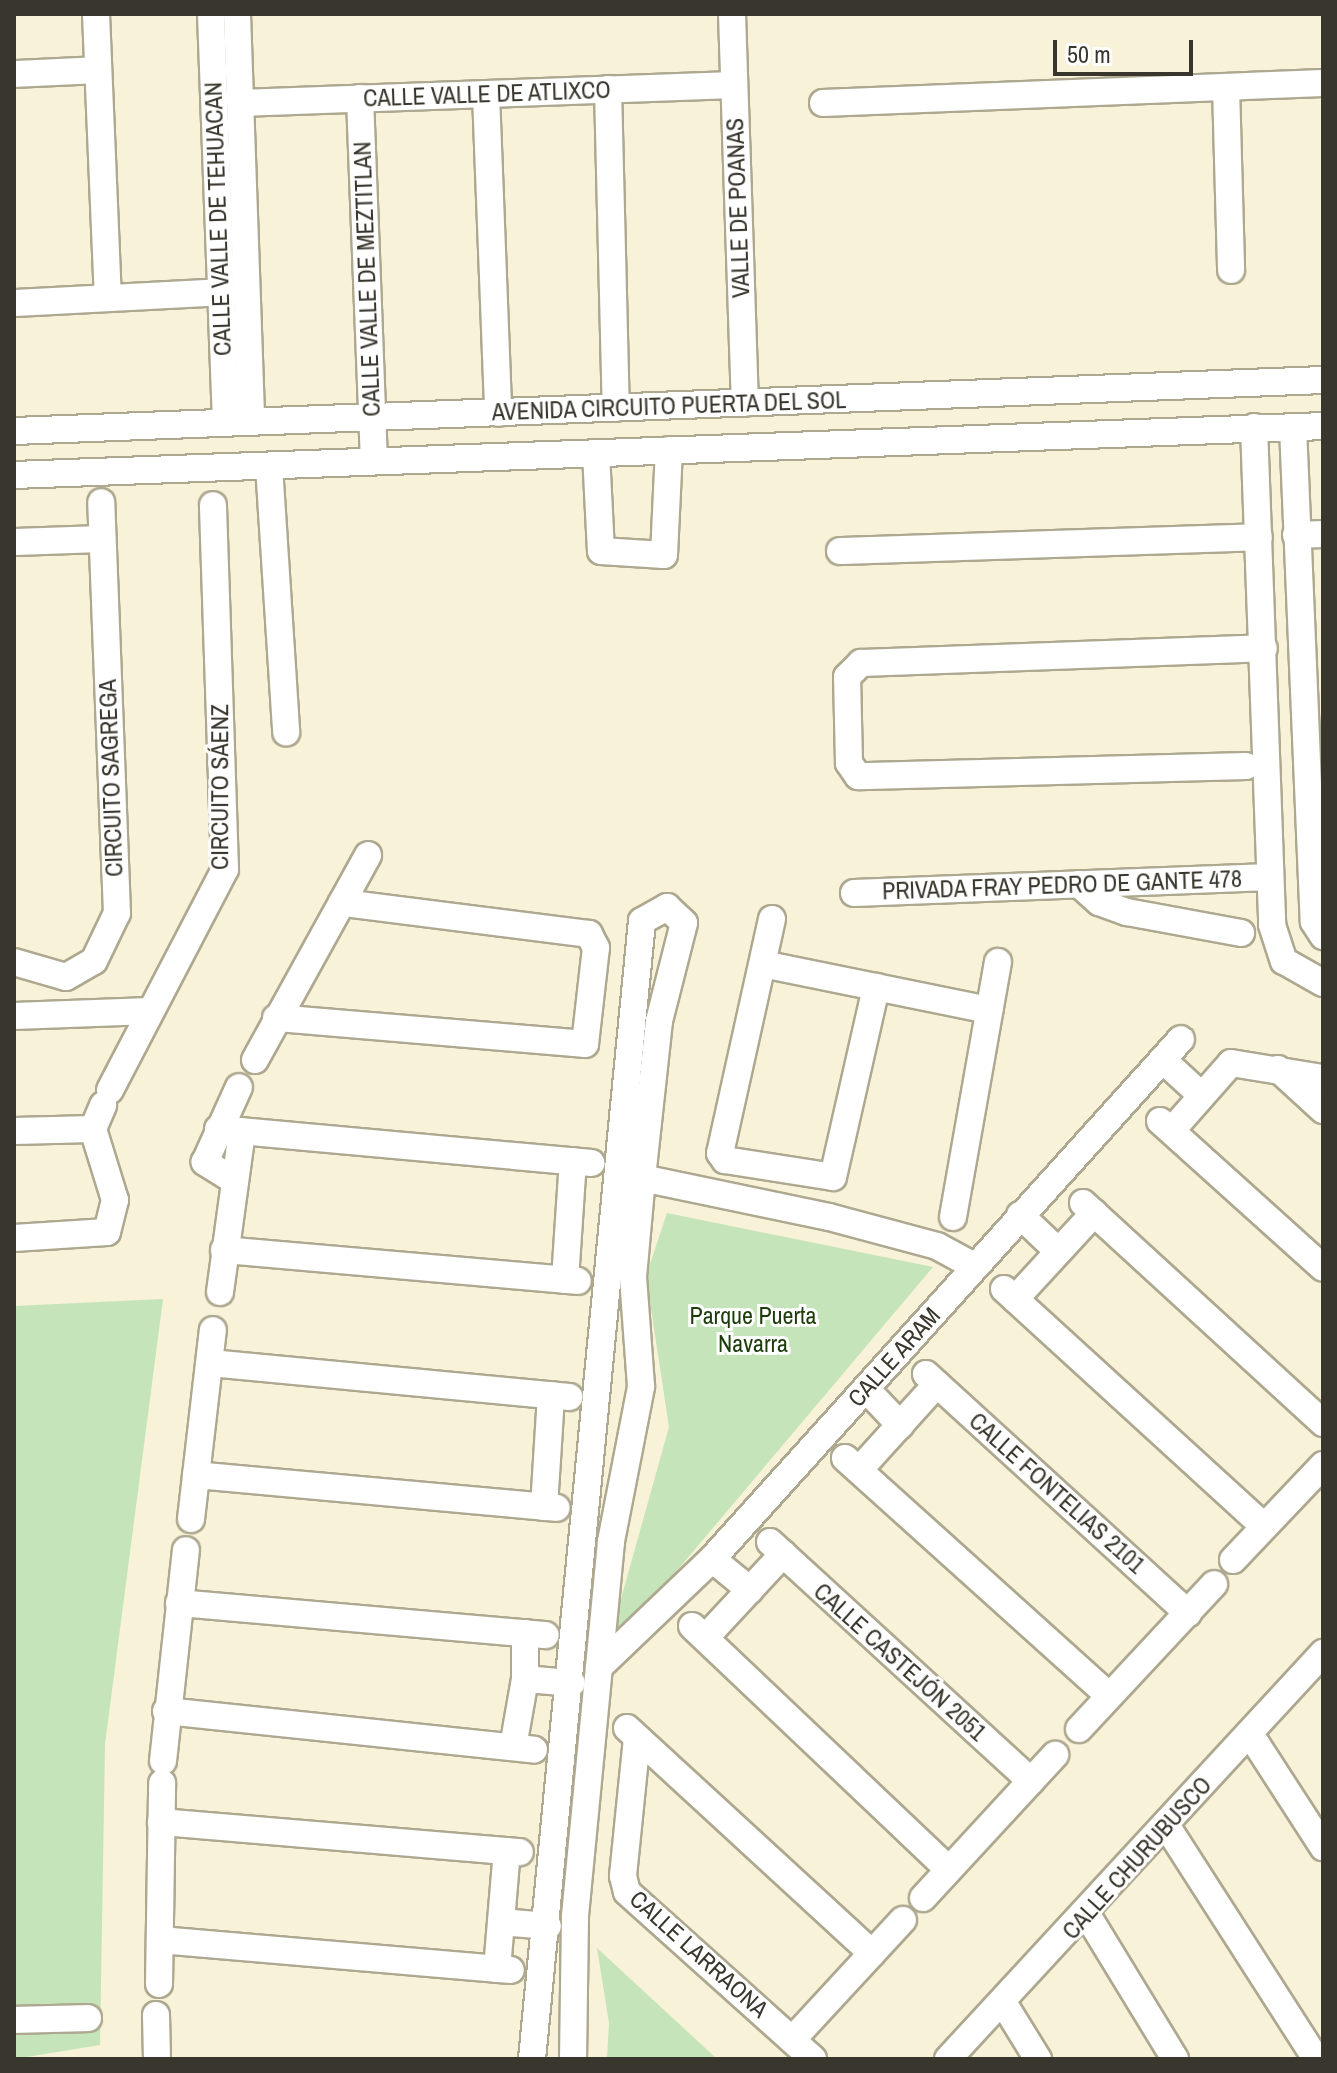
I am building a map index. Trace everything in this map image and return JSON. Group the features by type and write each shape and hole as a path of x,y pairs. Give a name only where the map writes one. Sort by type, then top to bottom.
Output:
{"street":[{"path":"96,14 108,298"},
{"name":"CALLE VALLE DE TEHUACAN","path":"211,14 225,42 240,103 238,423"},
{"name":"CALLE VALLE DE TEHUACAN","path":"237,14 225,42 222,292 238,423"},
{"name":"VALLE DE POANAS","path":"732,14 745,403"},
{"path":"14,74 98,70"},
{"path":"823,103 1323,83"},
{"name":"CALLE VALLE DE ATLIXCO","path":"240,103 734,85"},
{"path":"1226,87 1231,270"},
{"path":"608,89 616,408"},
{"path":"486,94 498,413"},
{"name":"CALLE VALLE DE MEZTITLAN","path":"360,98 374,460"},
{"path":"14,303 222,292"},
{"name":"AVENIDA CIRCUITO PUERTA DEL SOL","path":"14,431 1323,380"},
{"name":"AVENIDA CIRCUITO PUERTA DEL SOL","path":"14,475 1323,426"},
{"path":"1254,427 1272,925 1284,961 1323,983"},
{"path":"1293,427 1296,535 1315,763 1318,878 1314,922 1323,936"},
{"path":"596,453 601,551 664,555 669,450"},
{"path":"269,466 286,732"},
{"name":"CIRCUITO SAGREGA","path":"66,977 94,961 117,913 101,502"},
{"name":"CIRCUITO SÁENZ","path":"102,1108 225,869 213,505"},
{"path":"1296,535 1323,534"},
{"path":"840,551 1259,537"},
{"path":"14,542 102,539"},
{"path":"1246,766 858,776 849,763 847,677 861,663 1264,648"},
{"path":"255,1060 368,855"},
{"name":"PRIVADA FRAY PEDRO DE GANTE 478","path":"854,893 1270,877"},
{"path":"1079,884 1099,902 1127,912 1241,933"},
{"path":"276,1018 585,1044 596,948 589,934 342,903"},
{"path":"532,2059 572,1683 642,921 667,907 684,923 659,1021 642,1178 633,1277 641,1387 636,1428 611,1542 589,1799 575,1917 573,2059"},
{"path":"772,919 720,1153 725,1160 777,1171 833,1177 876,987"},
{"path":"14,962 66,977 66,1014"},
{"path":"953,1217 998,962"},
{"path":"763,964 989,1010"},
{"path":"590,999 635,1003"},
{"path":"14,1016 150,1011"},
{"name":"CALLE ARAM","path":"599,1667 712,1559 1181,1039"},
{"path":"1163,1060 1201,1095"},
{"path":"1323,1078 1231,1063 1201,1095 1166,1125 1323,1268"},
{"path":"1278,1069 1323,1110"},
{"path":"220,1292 235,1181 205,1162 230,1130 239,1087"},
{"path":"14,1131 102,1108 115,1200 107,1232 14,1238"},
{"path":"224,1250 571,1280 570,1215 582,1162 230,1130"},
{"path":"769,1204 777,1171"},
{"path":"642,1178 769,1204 937,1246 974,1266"},
{"path":"1264,1526 1009,1294 1058,1251 1088,1208 1323,1423"},
{"path":"570,1215 615,1220"},
{"path":"1020,1215 1058,1251"},
{"path":"191,1519 213,1330"},
{"path":"196,1475 550,1508 548,1448 560,1396 210,1363"},
{"name":"CALLE FONTELIAS 2101","path":"900,1425 932,1379 1188,1613"},
{"path":"599,1383 641,1387"},
{"path":"866,1389 900,1425 852,1464 1108,1695"},
{"path":"595,1423 636,1428"},
{"path":"548,1448 593,1451"},
{"path":"1233,1560 1323,1465"},
{"name":"CALLE CASTEJÓN 2051","path":"750,1590 776,1548 1031,1781"},
{"path":"159,1984 162,1772 166,1711 186,1550"},
{"path":"712,1559 750,1590 698,1632 948,1869"},
{"path":"1079,1729 1214,1584"},
{"path":"166,1711 524,1749 525,1679 535,1634 179,1603"},
{"name":"CALLE CHURUBUSCO","path":"948,2059 1004,2004 1323,1653"},
{"path":"525,1679 572,1683"},
{"name":"CALLE LARRAONA","path":"813,2059 627,1892 632,1732 872,1953"},
{"path":"1250,1734 1323,1847"},
{"path":"923,1898 1055,1755"},
{"path":"589,1799 629,1803"},
{"path":"160,1940 504,1970 501,1922 514,1852 161,1822"},
{"path":"1166,1825 1316,2059"},
{"path":"1086,1913 1175,2059"},
{"path":"793,2039 903,1920"},
{"path":"501,1922 548,1926"},
{"path":"1004,2004 1038,2059"},
{"path":"156,2015 157,2059"},
{"path":"14,2020 88,2018"}],"green space":[{"name":"Parque Puerta Navarra","path":"667,1213 933,1267 605,1656 669,1427 646,1276"},
{"path":"163,1299 105,1744 100,2045 14,2059 14,1306"},
{"path":"597,1948 717,2059 607,2059 609,2023"}]}
